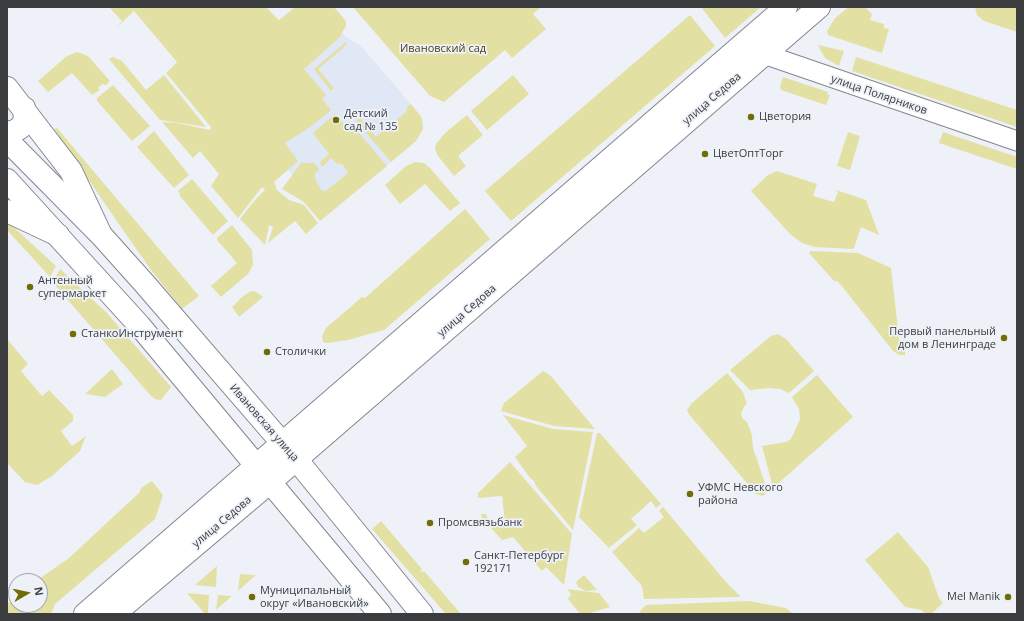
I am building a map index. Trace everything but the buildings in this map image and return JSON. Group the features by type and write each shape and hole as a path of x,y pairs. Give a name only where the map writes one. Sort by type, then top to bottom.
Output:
{"main road":[{"name":"улица Седова","path":"114,614 263,474 282,443 786,7"},
{"name":"улица Седова","path":"85,614 263,474 296,459 820,7"},
{"name":"Ивановская улица","path":"7,88 24,108 71,171 101,235"},
{"path":"7,132 12,133 21,127 25,120 24,108"},
{"name":"Ивановская улица","path":"7,140 101,235 296,459 422,614"},
{"path":"7,180 139,325 380,614"},
{"path":"8,212 59,236"}],"street":[{"name":"улица Полярников","path":"741,47 1017,141"}],"shaded area":[{"name":"Детский сад № 135","path":"336,26 345,36 362,47 420,115 423,122 423,129 416,141 325,217 240,108"}],"green space":[{"path":"109,7 266,7 279,20 295,7 334,7 341,15 346,21 346,26 339,38 304,69 326,95 322,99 331,110 310,127 285,143 298,161 274,182 277,190 289,200 304,205 318,223 306,234 295,221 268,243 273,227 269,225 265,245 240,219 265,190 262,187 238,218 211,186 219,174 200,151 193,158 162,122 177,123 210,130 211,127 166,73 177,62 134,11 116,28 122,21"},
{"name":"Ивановский сад","path":"353,7 541,7 533,14 546,29 512,58 505,50 444,102 430,96"},
{"path":"701,7 761,7 725,38"},
{"path":"849,7 865,7 872,14 870,20 884,24 884,28 889,29 882,53 828,35 827,31 835,18"},
{"path":"975,7 1017,7 1017,32 984,21 977,15"},
{"path":"690,15 715,46 511,221 485,191"},
{"path":"346,42 347,44 344,47 318,69 334,88 331,91 314,69"},
{"path":"818,45 844,51 839,66 825,58"},
{"path":"77,52 88,56 110,81 106,85 102,84 98,88 100,90 92,95 72,73 48,92 38,81 67,56"},
{"path":"113,57 122,61 146,90 164,75 206,127 160,120 109,59"},
{"path":"856,57 1017,110 1017,127 852,71"},
{"path":"513,75 529,94 487,130 471,111"},
{"path":"783,77 828,92 827,94 830,95 826,105 781,90 780,87"},
{"path":"113,85 150,126 132,141 97,101 97,98"},
{"path":"411,104 422,118 423,129 416,141 391,162 356,121 360,118 376,137 406,112 407,107"},
{"path":"335,114 347,128 352,125 387,166 320,221 304,202 282,189 301,163 314,163 318,167 319,170 315,173 315,178 321,190 326,191 348,173 342,164 337,164 331,158 322,167 320,162 329,154 313,133"},
{"path":"467,115 483,135 459,155 466,166 454,176 438,156 435,149 436,144 445,133"},
{"path":"57,128 199,296 182,309 151,270 123,230 54,129"},
{"path":"154,131 189,175 174,188 137,147"},
{"path":"848,132 860,136 850,170 837,166"},
{"path":"943,132 1017,157 1017,169 939,143"},
{"path":"415,162 424,163 430,168 460,203 450,211 425,184 400,204 385,185 406,166"},
{"path":"777,171 817,184 813,196 834,202 838,192 836,190 866,200 879,235 861,227 854,248 852,249 815,247 802,243 790,234 751,191 768,175"},
{"path":"192,179 228,221 214,234 212,234 179,195 180,194 178,191"},
{"path":"465,209 490,239 384,330 348,340 327,343 323,342 322,336 326,328 362,297 365,298"},
{"path":"7,221 56,266 50,277 7,230"},
{"path":"232,225 252,250 253,265 248,274 221,297 211,286 237,263 217,240 217,238"},
{"path":"811,251 858,253 891,268 900,346 905,350 905,355 899,355 893,351 841,285 837,281 834,281 809,253"},
{"path":"60,269 107,313 171,387 161,400 155,399 151,396 54,284 54,279"},
{"path":"251,291 256,292 263,297 239,317 232,307 242,297"},
{"path":"778,334 786,339 814,371 789,393 780,389 769,388 750,390 730,370 771,336"},
{"path":"7,339 28,364 21,371 42,396 49,390 73,415 73,421 61,431 72,446 86,436 80,451 52,476 37,485 25,482 7,463"},
{"path":"112,369 123,384 105,397 85,394"},
{"path":"543,371 550,375 595,429 554,426 501,411 504,403"},
{"path":"727,373 743,392 747,404 744,406 741,414 743,419 747,422 752,435 753,448 768,492 763,496 756,494 687,410 692,403"},
{"path":"817,375 853,417 773,488 762,446 786,442 791,439 800,419 799,409 792,397"},
{"path":"503,415 553,429 593,432 573,530 536,486 534,481 530,478 515,457 527,446"},
{"path":"597,433 600,433 661,504 656,508 651,501 631,519 637,525 609,548 579,517"},
{"path":"510,462 572,534 564,585 546,567 542,571 513,537 502,540 482,518 481,514 486,514 489,524 505,522 502,496 478,498 478,493"},
{"path":"152,481 163,495 155,519 55,604 51,614 7,614 8,603 8,613 48,613 47,573 69,558 140,492 141,488"},
{"path":"663,507 726,582 740,596 739,597 644,599 642,586 612,552 639,528 644,533 664,517 659,511"},
{"path":"381,521 422,569 420,571 424,571 461,614 446,614 372,529"},
{"path":"898,532 928,567 939,598 943,603 931,614 925,614 922,610 905,607 865,560"},
{"path":"217,566 216,587 195,585"},
{"path":"240,574 256,575 238,591"},
{"path":"584,575 597,590 586,591 578,587 576,582"},
{"path":"567,589 599,593 610,607 587,614 580,614 568,599 571,594"},
{"path":"187,593 209,595 208,614 205,614"},
{"path":"218,595 232,596 216,610"},
{"path":"749,601 786,608 793,614 642,614 639,612 646,605"}],"place":[{"name":"Цветория","path":"751,117"},
{"name":"Детский сад № 135","path":"336,120"},
{"name":"ЦветОптТорг","path":"705,154"},
{"name":"Антенный супермаркет","path":"30,287"},
{"name":"СтанкоИнструмент","path":"73,334"},
{"name":"Первый панельный дом в Ленинграде","path":"1004,338"},
{"name":"Столички","path":"267,352"},
{"name":"УФМС Невского района","path":"690,494"},
{"name":"Промсвязьбанк","path":"430,523"},
{"name":"Санкт-Петербург 192171","path":"466,562"},
{"name":"Муниципальный округ «Ивановский»","path":"252,597"},
{"name":"Mel Manik","path":"1008,597"}]}
